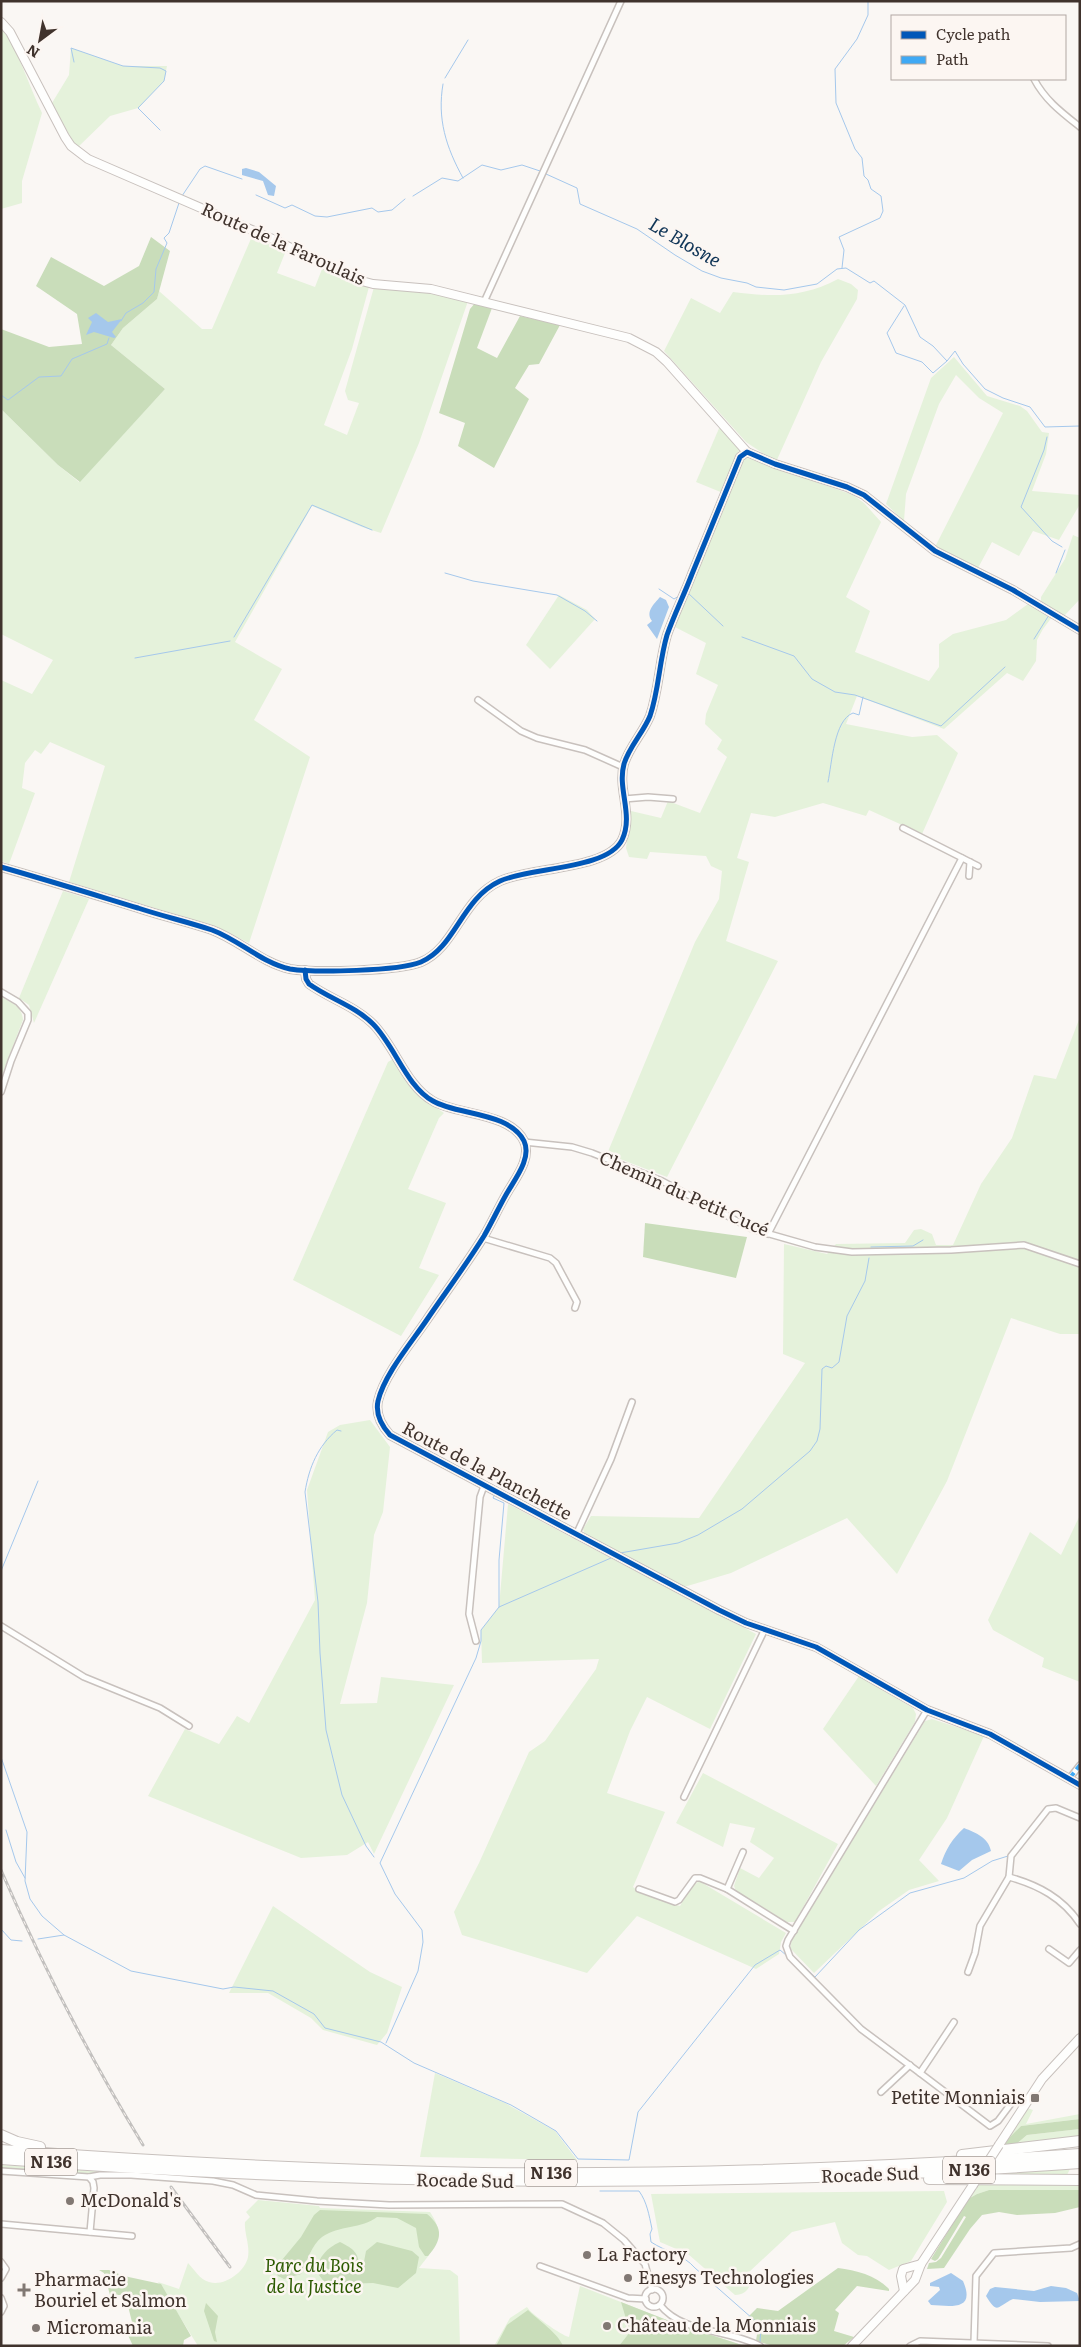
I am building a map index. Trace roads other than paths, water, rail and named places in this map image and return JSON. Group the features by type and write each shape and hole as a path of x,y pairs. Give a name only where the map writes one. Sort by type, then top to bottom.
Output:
{"highway":[{"path":"1,2134 27,2145 65,2151 77,2156"},
{"path":"883,2166 895,2161 1013,2150 1080,2141"},
{"name":"Rocade Sud","path":"1,2150 282,2167 485,2173 718,2171 883,2166 1080,2154"},
{"name":"Rocade Sud","path":"1,2159 206,2172 475,2181 720,2180 858,2176 1080,2163"},
{"path":"858,2176 888,2180 978,2178 1080,2180"}],"street":[{"path":"484,302 621,1"},
{"name":"Route de la Faroulais","path":"1,22 10,32 65,138 71,146 88,159 284,244 354,279 373,284 431,290 628,338 644,344 667,362 747,452"},
{"path":"1035,80 1042,94 1052,105 1080,127"},
{"path":"1,867 212,931 278,965 305,970 394,968 408,967 431,957 442,947 466,909 477,897 501,880 528,872 591,860 615,849 623,838 626,828 622,780 623,767 649,718 672,622 740,458 747,452 775,464 857,491 874,502 906,531 935,551 1014,590 1080,630"},
{"path":"478,700 521,731 537,738 585,750 623,767"},
{"path":"624,799 648,797 673,798"},
{"path":"903,828 978,866"},
{"path":"768,1234 962,858"},
{"path":"969,876 970,862"},
{"path":"305,970 306,979 312,986 353,1008 374,1025 385,1038 421,1093 449,1109 486,1116 512,1130 524,1142"},
{"path":"1,992 18,1002 28,1013 28,1020 11,1061 1,1092"},
{"name":"Chemin du Petit Cucé","path":"524,1142 572,1147 592,1153 662,1180 752,1229 815,1246 852,1252 951,1250 1024,1245 1080,1264"},
{"name":"Route de la Planchette","path":"524,1142 526,1150 522,1166 483,1238 398,1362 378,1403 380,1422 390,1435 718,1610 816,1647 927,1710 990,1734 1080,1785"},
{"path":"483,1238 550,1258 556,1263 573,1294 576,1302 575,1308"},
{"path":"576,1535 612,1458 632,1402"},
{"path":"476,1641 469,1614 480,1497 484,1486"},
{"path":"1,1626 84,1677 160,1708 189,1726"},
{"path":"684,1797 765,1629"},
{"path":"927,1710 786,1946 790,1957 862,2029 990,2126 998,2121 1013,2101 1025,2104"},
{"path":"1069,1779 1080,1765"},
{"path":"968,1972 975,1953 980,1926 1009,1877 1011,1856 1048,1809 1056,1808 1080,1818"},
{"path":"727,1889 743,1852"},
{"path":"1009,1877 1028,1882 1065,1904 1080,1924"},
{"path":"639,1889 675,1902 679,1900 692,1881 700,1878 727,1889 794,1931"},
{"path":"1049,1949 1069,1963 1080,1950"},
{"path":"920,2073 954,2022"},
{"path":"904,2291 901,2274 903,2270 914,2270 921,2264 1042,2079 1080,2038"},
{"path":"881,2092 910,2066"},
{"path":"1,2171 89,2178 100,2175 123,2175 213,2181 233,2185 256,2195 317,2201 389,2205 562,2204 603,2222 624,2240 645,2264 652,2290"},
{"path":"89,2178 93,2182 94,2188 90,2232"},
{"path":"1,2224 132,2236"},
{"path":"974,2343 976,2276 988,2258 994,2253 1071,2248 1080,2244"},
{"path":"1,2262 6,2271 1,2278"},
{"path":"540,2266 628,2298 646,2300 652,2307 660,2304"},
{"path":"852,2346 882,2317 915,2280 914,2270"},
{"path":"902,2280 911,2283"},
{"path":"646,2300 648,2292 657,2290 662,2295 660,2304"},
{"path":"1,2298 4,2306 1,2312"},
{"path":"660,2304 669,2314 682,2321 760,2346"},
{"path":"910,2346 920,2341 1048,2346"}],"water":[{"path":"246,168 259,172 276,186 274,196 268,195 263,181 242,175 242,169"},
{"path":"96,313 108,322 122,319 112,332 116,337 94,332 86,335 92,322 88,318"},
{"path":"660,597 666,600 669,607 657,639 647,625 652,621 649,614 651,608"},
{"path":"964,1828 984,1839 991,1851 972,1860 959,1871 941,1864 950,1845"},
{"path":"951,2273 963,2281 966,2291 964,2302 953,2306 931,2305 928,2301 940,2290 939,2287 930,2286 930,2283"},
{"path":"1051,2286 1066,2288 1077,2293 1080,2301 1040,2302 1013,2299 998,2308 993,2306 986,2296 990,2289 995,2287 1034,2291"}],"waterway":[{"path":"842,268 844,250 839,237 880,218 883,211 881,196 871,189 868,180 864,176 862,158 855,149 836,103 835,69 857,39 868,15 868,1"},
{"path":"445,78 468,40"},
{"path":"74,62 71,48 123,66 160,68 166,71 164,81 138,108 160,130"},
{"path":"443,84 441,109 444,132 463,178"},
{"name":"Le Blosne","path":"413,196 442,178 458,181 482,165 501,170 522,165 540,171"},
{"name":"Le Blosne","path":"182,196 200,169 205,166 242,179"},
{"name":"Le Blosne","path":"546,174 577,188 580,204 637,229 702,271 721,278 747,283 756,287 784,290 817,284 837,269 846,268 870,283 874,281 905,305 920,337 933,346 947,361 955,351 963,364 985,389 1003,398 1030,407 1045,427 1080,426"},
{"name":"Le Blosne","path":"256,195 285,208 292,205 315,216 327,217 372,208 378,212 392,210 405,199"},
{"name":"Le Blosne","path":"121,321 126,313 143,303 154,292 156,269 167,243 164,238 169,233 179,203"},
{"path":"904,306 887,333 896,353 922,362 933,373 947,361"},
{"name":"Le Blosne","path":"1,395 8,400 39,377 61,376 72,359 107,344 109,338"},
{"path":"1047,437 1044,450 1021,507 1052,541 1062,547"},
{"path":"234,637 312,505 372,530"},
{"path":"1056,573 1065,550"},
{"path":"445,573 473,581 557,595 585,611 597,621"},
{"path":"659,589 674,599 679,596"},
{"path":"688,593 723,626"},
{"path":"1034,639 1049,615"},
{"path":"742,637 794,656 812,679 835,692 855,695 941,726 1005,667"},
{"path":"135,658 230,641"},
{"path":"828,782 838,733 847,717 853,713 859,715 863,697"},
{"path":"871,1247 913,1246 923,1240"},
{"path":"620,1553 678,1543 698,1535 742,1509 810,1451 817,1441 820,1429 822,1369 826,1366 832,1368 839,1362 847,1316 865,1281 869,1258"},
{"path":"341,1431 337,1430 330,1436 315,1458 305,1492 318,1602 326,1730 342,1795 366,1846 374,1857"},
{"path":"497,1487 498,1478"},
{"path":"1,1571 38,1481"},
{"path":"494,1496 493,1498 504,1503 499,1560 499,1607"},
{"path":"386,2043 418,1971 423,1942 422,1930 395,1894 380,1863 476,1658 481,1641 481,1630 499,1607 611,1558"},
{"path":"1,1757 27,1832 25,1881 30,1899 42,1916 64,1935"},
{"path":"6,1830 16,1862 25,1878"},
{"path":"791,1954 815,1977 859,1930 910,1893 964,1878 992,1861 1008,1856"},
{"path":"1,1929 11,1940 22,1941"},
{"path":"38,1939 64,1935 131,1971 223,1989 234,1987 273,1991 314,2014 325,2028 381,2042 414,2063 511,2105 556,2131 578,2159 629,2160 638,2112 755,1965 780,1950 786,1955"},
{"path":"600,2191 639,2191 649,2214 652,2229 650,2234 651,2242 690,2263 761,2326 760,2342"}],"railway":[{"path":"1,1870 67,2010 143,2145"},
{"path":"171,2187 230,2267"}],"place":[{"name":"Petite Monniais","path":"1035,2098"},
{"name":"McDonald's","path":"70,2201"},
{"name":"La Factory","path":"587,2255"},
{"name":"Enesys Technologies","path":"628,2278"},
{"name":"Pharmacie Bouriel et Salmon","path":"24,2290"},
{"name":"Château de la Monniais","path":"607,2326"},
{"name":"Micromania","path":"36,2328"}],"park label":[{"name":"Parc du Bois de la Justice","path":"314,2276"}]}
